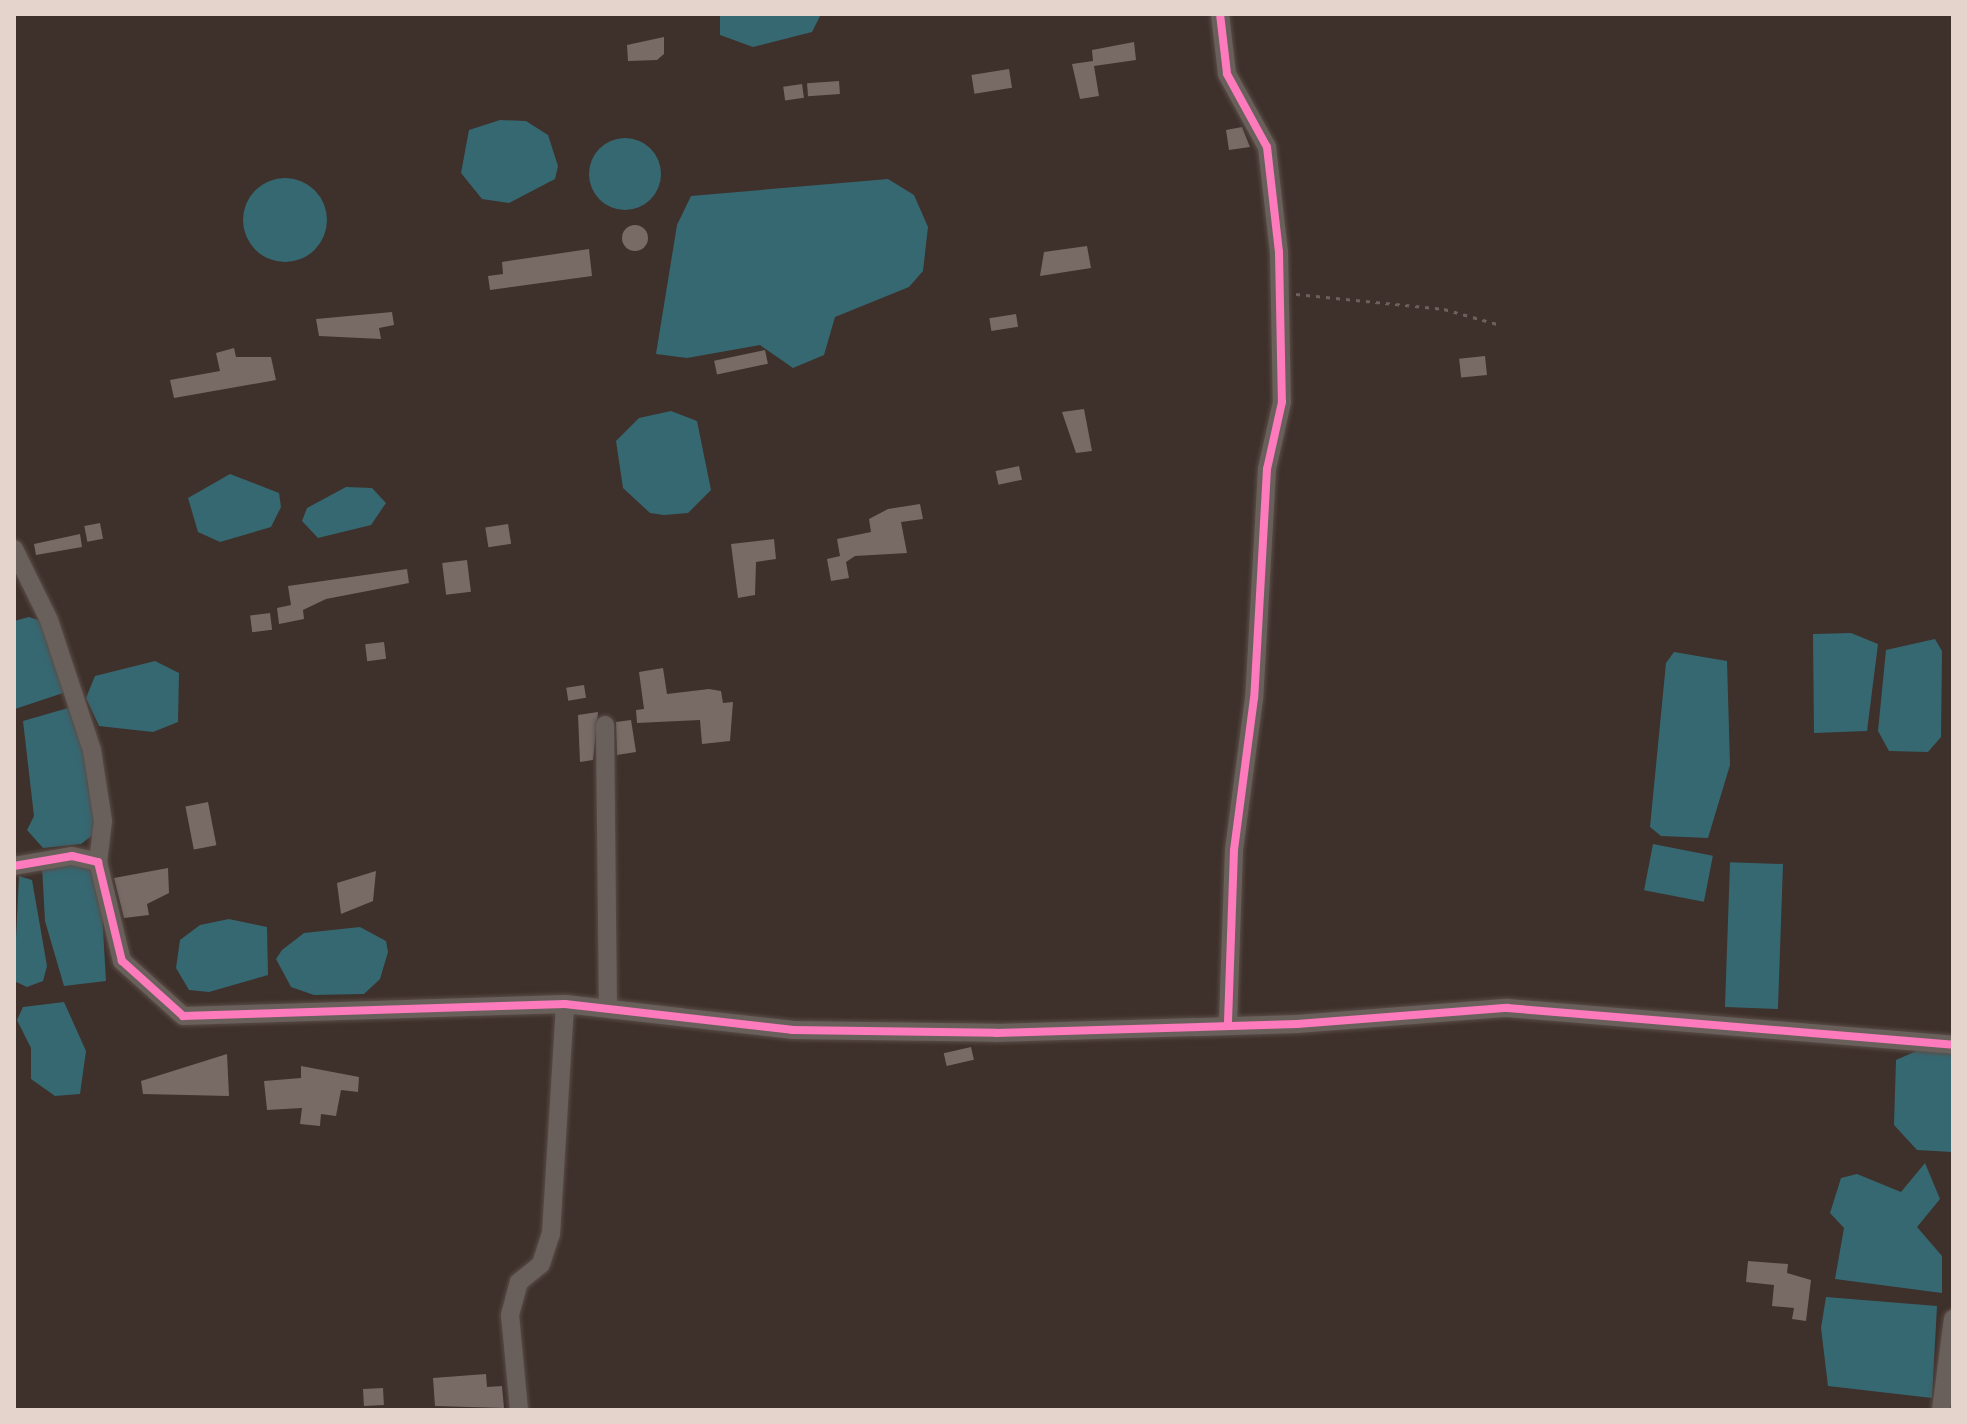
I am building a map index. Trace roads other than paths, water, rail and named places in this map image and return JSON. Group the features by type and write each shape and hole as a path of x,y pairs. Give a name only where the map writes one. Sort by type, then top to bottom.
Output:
{"street":[{"path":"1220,14 1227,74 1267,147 1280,292 1282,402 1267,469 1254,698 1234,850 1228,1026"},
{"path":"14,549 54,632 92,750 103,821 98,862 122,961 183,1016 565,1004 792,1030 1228,1026 1507,1008 1953,1045"},
{"path":"605,725 608,1008"},
{"path":"14,866 72,856 98,862"},
{"path":"519,1410 510,1315 519,1282 541,1264 551,1234 565,1004"},
{"path":"1941,1410 1953,1319"}],"water":[{"path":"720,14 821,14 812,32 753,47 720,35"},
{"path":"500,120 526,121 548,135 558,166 555,179 509,203 482,199 461,173 469,130"},
{"path":"625,138 645,144 655,154 661,174 655,194 645,204 625,210 605,204 595,194 589,174 595,154 605,144"},
{"path":"285,178 301,181 315,190 324,204 327,220 324,236 315,250 301,259 285,262 269,259 255,250 246,236 243,220 246,204 255,190 269,181"},
{"path":"888,179 914,195 928,227 923,271 909,287 835,317 824,355 793,368 760,345 687,358 656,354 677,225 691,196"},
{"path":"671,411 697,421 711,490 688,513 664,515 650,513 623,488 616,441 639,418"},
{"path":"230,474 279,493 281,507 271,527 220,542 198,532 188,498"},
{"path":"346,487 372,488 386,503 371,525 318,538 302,521 307,508"},
{"path":"29,617 47,623 63,693 15,709 14,621"},
{"path":"1851,633 1878,644 1867,731 1814,733 1813,634"},
{"path":"1935,639 1942,651 1941,737 1928,752 1889,751 1878,731 1886,650"},
{"path":"1674,652 1727,661 1730,765 1708,838 1661,836 1650,827 1666,663"},
{"path":"155,661 179,673 178,722 153,732 99,726 86,698 95,676"},
{"path":"75,706 98,831 81,844 43,848 27,830 34,816 23,721"},
{"path":"1653,844 1713,856 1704,902 1644,890"},
{"path":"1730,862 1783,864 1778,1009 1725,1007"},
{"path":"90,864 101,895 106,981 64,986 45,921 42,866"},
{"path":"19,876 32,880 47,966 43,981 27,987 14,981"},
{"path":"229,919 267,927 268,975 209,992 189,990 176,968 180,940 200,925"},
{"path":"360,927 386,941 388,952 380,979 364,994 314,995 291,987 276,959 282,950 304,933"},
{"path":"64,1002 86,1051 80,1094 55,1096 31,1079 31,1048 17,1020 23,1007"},
{"path":"1921,1049 1953,1051 1952,1152 1917,1150 1894,1125 1896,1060"},
{"path":"1925,1163 1940,1199 1917,1227 1942,1256 1942,1293 1835,1279 1844,1228 1830,1213 1841,1178 1857,1174 1901,1192"},
{"path":"1826,1297 1937,1306 1932,1398 1828,1386 1821,1328"}]}
